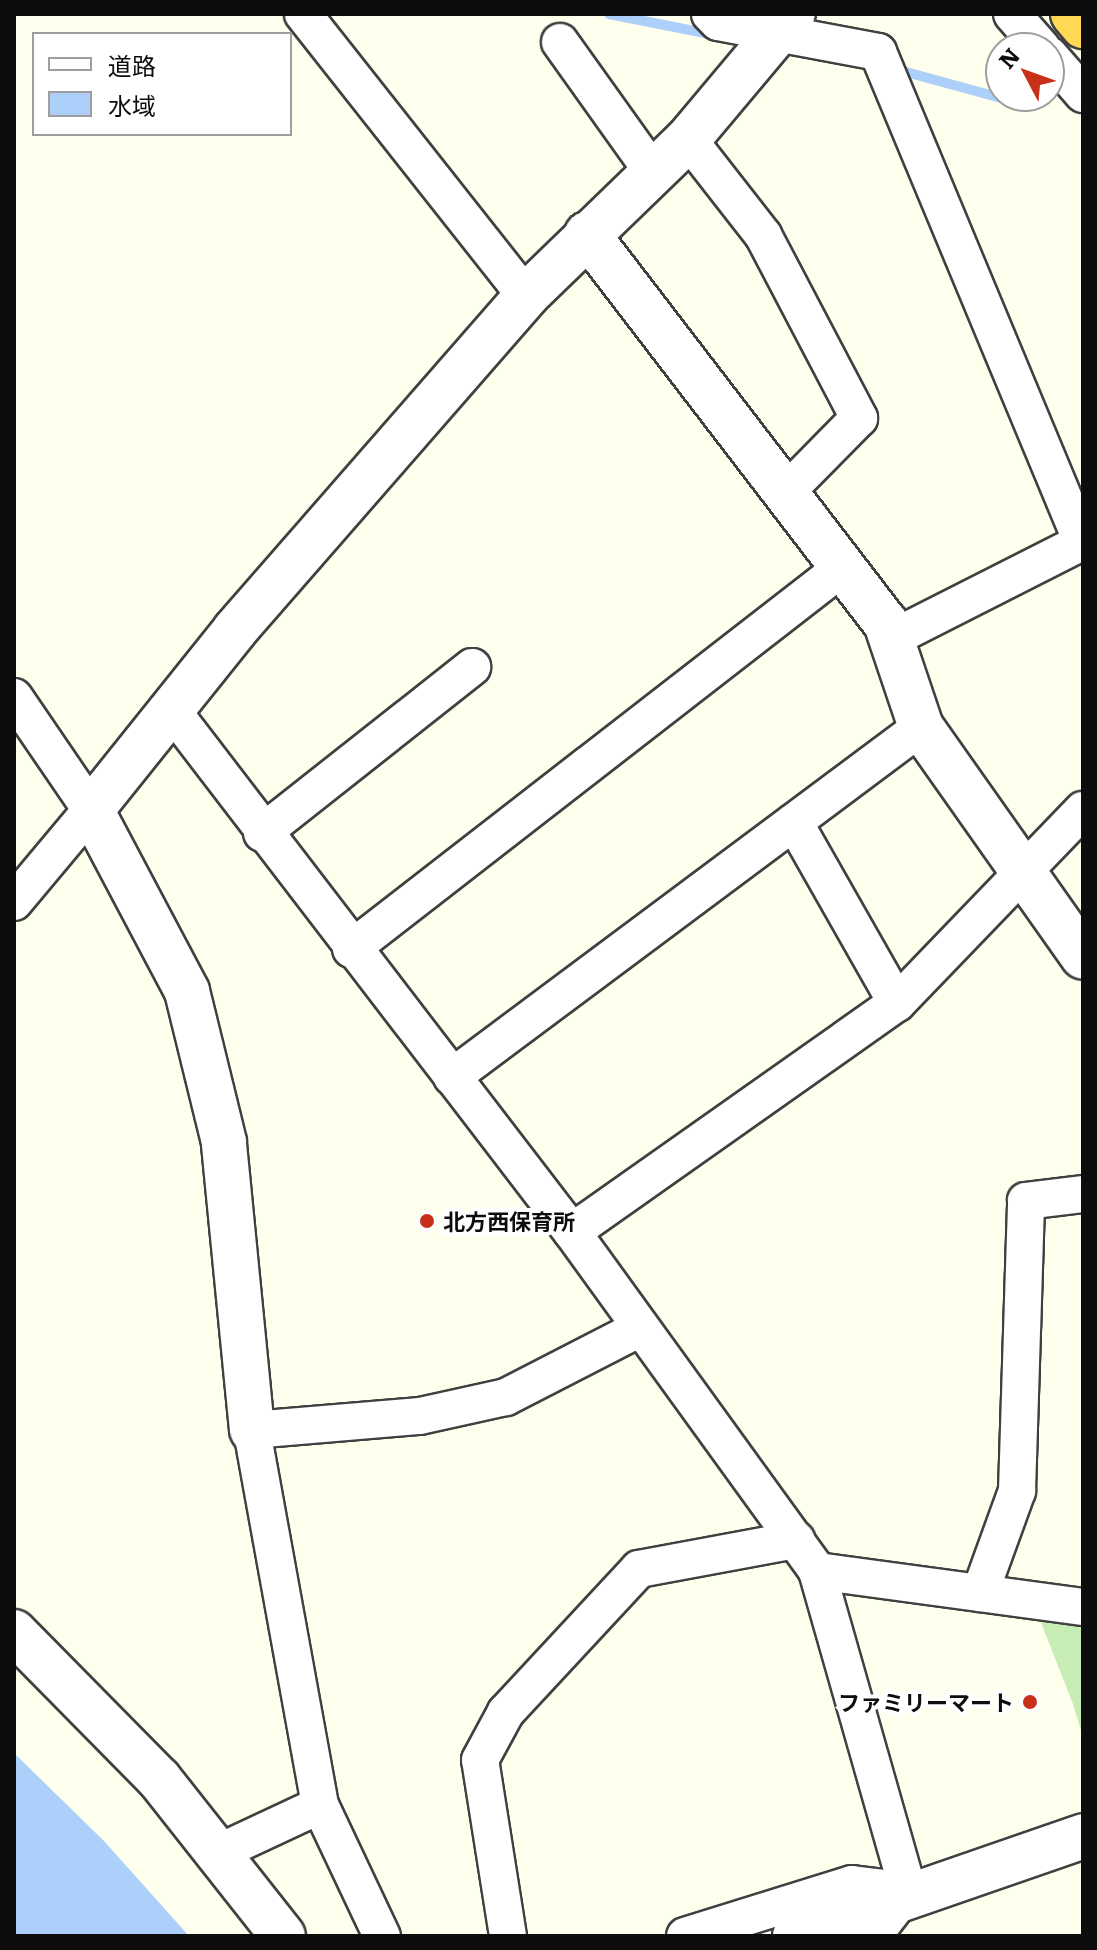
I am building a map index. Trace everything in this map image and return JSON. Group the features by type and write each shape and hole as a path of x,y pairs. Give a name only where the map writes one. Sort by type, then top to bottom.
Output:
{"highway":[{"path":"1073,14 1083,26"}],"street":[{"path":"303,14 526,296"},
{"path":"710,14 718,22 787,22 878,52 1082,542 893,638"},
{"path":"1012,14 1028,32"},
{"path":"14,902 170,708 526,296 688,139 787,22"},
{"path":"560,42 652,171"},
{"path":"1065,73 1083,94"},
{"path":"688,139 763,235 859,418 786,492"},
{"path":"587,234 843,567 893,638 921,727 1027,875 1071,918 1083,957"},
{"path":"351,949 843,567"},
{"path":"262,833 472,667"},
{"path":"170,708 262,833 572,1232 817,1571 908,1891"},
{"path":"19,718 91,810 187,991 224,1142 252,1430 320,1805 382,1936"},
{"path":"452,1077 921,727"},
{"path":"572,1232 897,1003 1027,875 1083,810"},
{"path":"794,822 897,1003"},
{"path":"980,1593 1017,1491 1026,1201 1083,1194"},
{"path":"252,1430 420,1416 506,1397 640,1328"},
{"path":"508,1936 480,1760 506,1712 639,1569 796,1540"},
{"path":"817,1571 1083,1607"},
{"path":"14,1632 222,1851 283,1936"},
{"path":"222,1851 320,1805"},
{"path":"795,1936 908,1891 1083,1836"},
{"path":"685,1936 852,1884 908,1891"},
{"path":"873,1936 908,1891"}],"green space":[{"path":"1038,1615 1083,1622 1083,1737 1073,1704"}],"water":[{"path":"14,1753 104,1841 189,1936 14,1936"}],"waterway":[{"path":"609,14 714,35"},
{"path":"895,69 985,94"}],"place":[{"name":"北方西保育所","path":"427,1221"},
{"name":"ファミリーマート","path":"1030,1702"}]}
